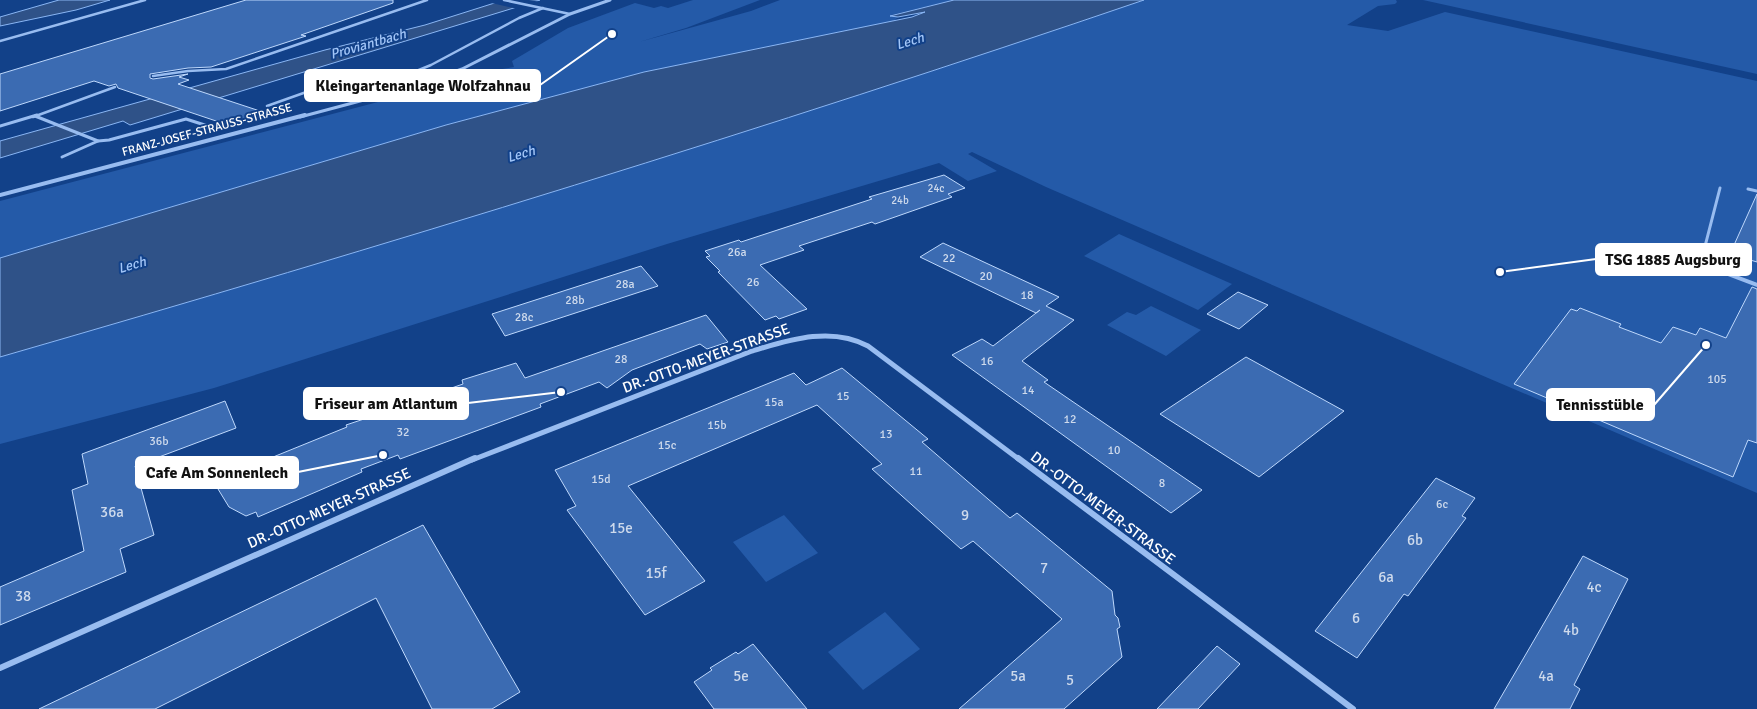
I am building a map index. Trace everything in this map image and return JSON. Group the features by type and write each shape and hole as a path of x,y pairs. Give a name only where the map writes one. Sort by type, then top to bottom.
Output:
{"street":[{"name":"FRANZ-JOSEF-STRAUSS-STRASSE","path":"0,195 409,88 462,69 570,14 610,0"},
{"name":"DR.-OTTO-MEYER-STRASSE","path":"0,668 476,458 752,352 792,339 819,335 844,338 864,344 884,357 1353,709"}],"lane":[{"path":"0,41 145,0"},
{"path":"153,76 188,71 226,69 427,0"},
{"path":"504,0 570,14"},
{"path":"267,106 312,90 339,96 387,83 431,65 519,18 544,8"},
{"path":"0,126 115,88"},
{"path":"35,116 98,140 109,140 186,119 211,127"},
{"path":"62,157 98,140"},
{"path":"1720,188 1702,258 1712,268 1757,285"},
{"path":"1748,189 1757,192"}],"shaded area":[{"path":"693,0 760,0 686,28 639,42 751,11 780,0 954,0 891,15 898,17 894,21 644,72 446,125 0,258 0,201 462,80 478,73 514,67 512,61 568,28 635,3 654,8 661,6 668,8"},
{"path":"1144,0 1396,0 1395,4 1378,6 1347,25 1388,31 1445,12 1757,81 1757,493 1046,187 972,152 968,154 997,171 968,181 939,163 667,244 214,388 0,444 0,357 288,273 574,185 860,95"},
{"path":"1423,0 1757,0 1757,74"},
{"path":"1119,234 1232,284 1198,310 1084,256"},
{"path":"1151,306 1201,330 1166,356 1107,325 1127,312 1136,315"},
{"path":"784,515 818,553 766,582 733,542"},
{"path":"885,612 920,649 863,690 828,652"}],"water":[{"path":"59,0 110,0 76,10 0,26 0,17"},
{"name":"Proviantbach","path":"504,0 540,0 130,125 123,121 0,158 0,141 325,50 425,25"},
{"name":"Lech","path":"954,0 1144,0 860,95 574,185 288,273 0,357 0,258 446,125 644,72 912,17 925,12 898,17 890,16"}],"pier":[{"path":"495,0 541,2 518,9 487,2"}],"building":[{"path":"246,0 393,0 393,3 301,35 306,36 211,67 188,68 150,74 150,78 153,79 188,74 179,77 189,80 178,84 266,113 231,126 118,88 116,84 109,86 94,81 0,111 0,74"},
{"path":"944,175 965,188 948,194 952,197 875,224 872,222 799,246 804,250 760,265 807,309 779,319 776,316 765,320 706,257 710,256 705,251 739,240 741,242 872,199 869,197"},
{"path":"1757,194 1757,262 1730,254"},
{"path":"943,243 1059,297 1046,306 1074,320 1022,361 1048,380 1044,382 1202,490 1171,513 952,355 982,339 993,346 1040,310 1036,313 920,257"},
{"path":"641,266 658,286 505,336 492,314"},
{"path":"1752,287 1757,289 1757,443 1748,440 1733,477 1514,384 1571,309 1577,311 1580,308 1621,324 1619,327 1661,343 1673,327 1696,335 1700,328 1726,338"},
{"path":"1238,292 1268,305 1239,329 1207,314"},
{"path":"706,315 728,342 707,349 700,344 632,370 607,388 599,382 540,404 541,407 400,459 398,455 361,469 362,472 258,517 256,512 246,516 229,507 218,489 247,472 246,468 347,427 346,425 376,415 374,408 419,395 420,399 463,384 462,380 516,363 525,378"},
{"path":"1246,357 1344,411 1259,477 1160,414"},
{"path":"842,368 928,439 922,442 1010,518 1017,513 1112,591 1115,615 1118,618 1120,627 1117,629 1122,657 1064,709 959,709 1062,619 973,541 961,549 872,469 882,464 817,405 628,486 705,581 645,615 567,510 576,506 555,470 794,373 806,385"},
{"path":"225,401 236,428 135,466 154,535 120,549 126,572 0,625 0,587 84,551 72,490 88,484 82,454"},
{"path":"1436,478 1475,498 1462,516 1466,518 1408,596 1404,594 1357,658 1315,631"},
{"path":"423,525 520,692 492,709 432,709 376,598 155,709 39,709"},
{"path":"1583,556 1628,579 1574,685 1580,689 1570,709 1494,709"},
{"path":"753,644 807,709 714,709 694,682 712,670 710,668"},
{"path":"1217,646 1240,664 1198,709 1157,709"}],"place":[{"name":"Kleingartenanlage Wolfzahnau","path":"612,34"},
{"name":"TSG 1885 Augsburg","path":"1500,272"},
{"name":"Tennisstüble","path":"1706,345"},
{"name":"Friseur am Atlantum","path":"561,392"},
{"name":"Cafe Am Sonnenlech","path":"383,455"}]}
